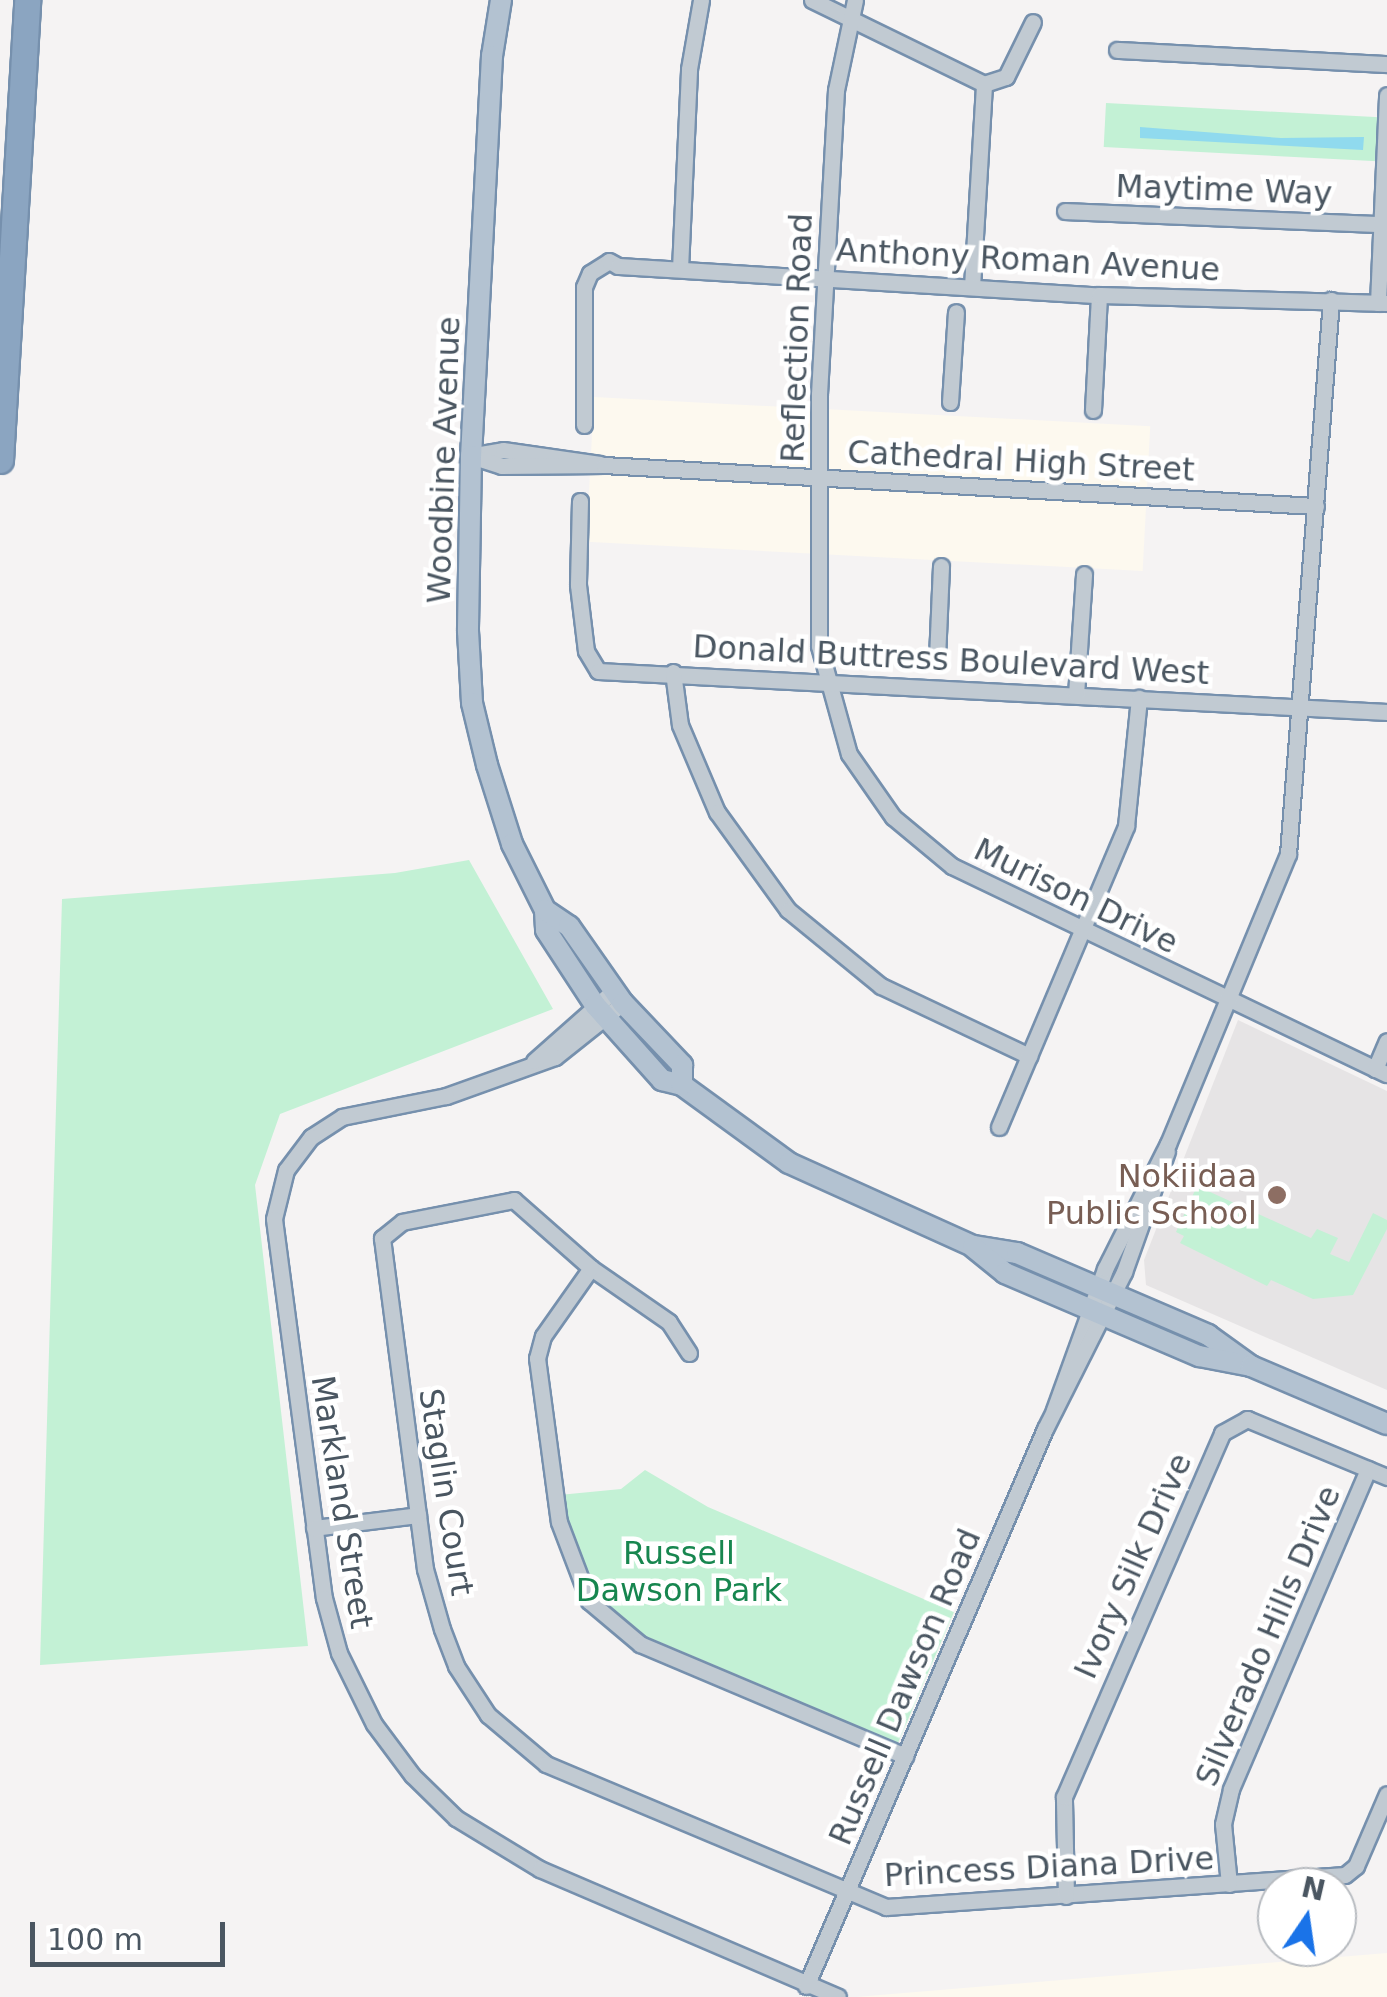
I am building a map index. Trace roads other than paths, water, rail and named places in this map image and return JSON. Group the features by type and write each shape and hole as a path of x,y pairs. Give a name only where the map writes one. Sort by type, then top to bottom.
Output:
{"highway":[{"path":"0,460 27,0"}],"main road":[{"name":"Woodbine Avenue","path":"501,0 492,56 470,456 466,563 472,702 512,844 545,910 546,930 600,1012 662,1080 682,1084 789,1163 973,1246 1017,1253 1208,1334 1251,1366"},
{"name":"Woodbine Avenue","path":"545,910 570,926 618,997 682,1065 682,1084"},
{"name":"Woodbine Avenue","path":"973,1246 1005,1274 1199,1356 1251,1366 1387,1424"}],"street":[{"path":"680,269 689,69 701,0"},
{"path":"812,0 984,84 1006,76 1033,22"},
{"name":"Reflection Road","path":"824,680 819,477 825,278 836,90 855,0"},
{"path":"1117,50 1387,64"},
{"path":"972,287 984,84"},
{"path":"1383,303 1387,95"},
{"name":"Maytime Way","path":"1065,210 1382,224"},
{"name":"Anthony Roman Avenue","path":"584,425 584,287 608,261 680,269 1099,295 1383,303"},
{"path":"1093,410 1099,295"},
{"name":"Russell Dawson Road","path":"810,1991 846,1894 1106,1291 1288,854 1331,300"},
{"path":"950,402 956,312"},
{"name":"Cathedral High Street","path":"470,456 502,466 604,465 1316,506"},
{"name":"Donald Buttress Boulevard West","path":"580,501 578,585 586,651 598,671 1387,712"},
{"path":"937,658 941,566"},
{"path":"1076,695 1084,574"},
{"path":"674,672 674,701 699,776 729,834 788,910 880,986 1029,1056"},
{"name":"Murison Drive","path":"824,680 850,754 916,841 968,876 1381,1072"},
{"path":"999,1127 1132,804 1139,698"},
{"name":"Markland Street","path":"618,997 534,1060 446,1096 342,1117 311,1137 286,1170 274,1220 329,1617 354,1688 398,1759 440,1803 523,1862 810,1991 838,1997"},
{"path":"1381,1072 1387,1040"},
{"name":"Staglin Court","path":"689,1352 668,1322 592,1268 514,1200 386,1231 382,1246 425,1569 448,1647 477,1701 504,1732 576,1780 846,1894"},
{"path":"592,1268 543,1336 537,1358 559,1522 588,1601 640,1644 906,1756"},
{"name":"Ivory Silk Drive","path":"1066,1896 1064,1798 1222,1433 1247,1419 1387,1478"},
{"name":"Silverado Hills Drive","path":"1230,1884 1223,1824 1231,1789 1368,1469"},
{"path":"314,1528 418,1514"},
{"name":"Princess Diana Drive","path":"846,1894 886,1908 1350,1872 1387,1794"}],"water":[{"path":"1140,127 1281,138 1364,137 1363,150 1140,138"}],"place":[{"name":"Nokiidaa Public School","path":"1277,1195"}],"park label":[{"name":"Russell Dawson Park","path":"679,1572"}]}
